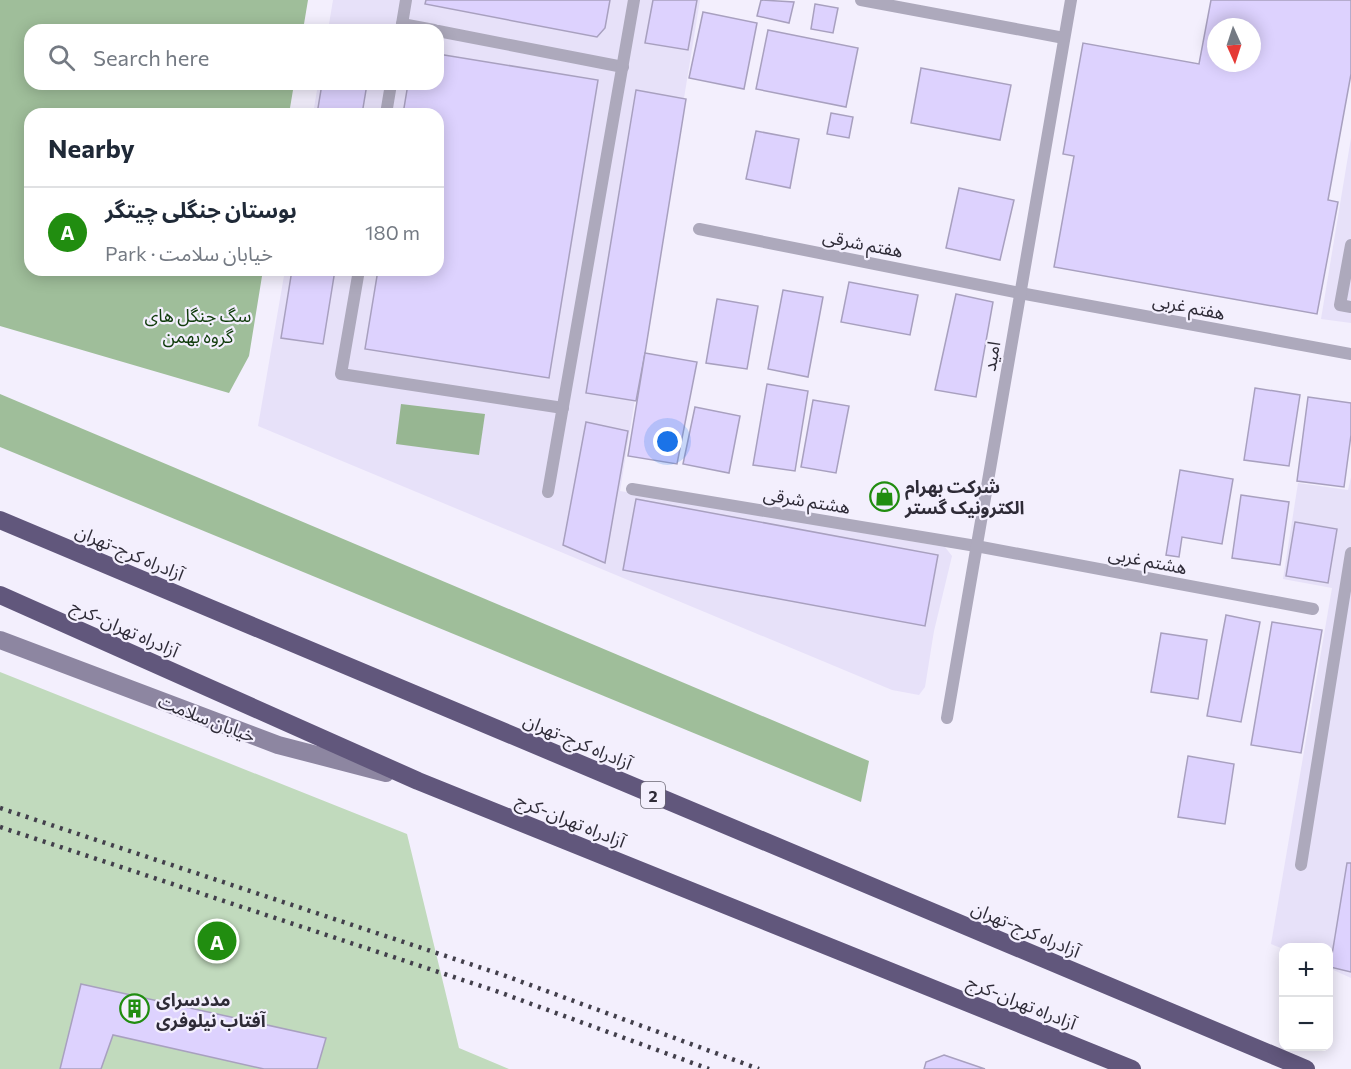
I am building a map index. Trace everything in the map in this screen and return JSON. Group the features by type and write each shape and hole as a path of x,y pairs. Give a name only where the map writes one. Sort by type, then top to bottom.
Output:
{"highway":[{"name":"آزادراه کرج-تهران","path":"0,520 1306,1069"},
{"name":"آزادراه تهران-کرج","path":"0,595 418,781 1132,1069"}],"main road":[{"name":"خیابان سلامت","path":"0,640 278,745 418,781"}],"lane":[{"path":"402,24 406,0"},
{"path":"548,492 634,0"},
{"path":"861,0 1064,38"},
{"name":"امید","path":"947,718 1071,0"},
{"path":"444,32 623,67"},
{"path":"387,108 390,90"},
{"name":"هفتم شرقی","path":"699,229 1020,292"},
{"path":"1351,245 1340,305 1351,307"},
{"path":"358,276 341,374 563,408"},
{"name":"هفتم غربی","path":"1020,292 1351,354"},
{"name":"هشتم شرقی","path":"632,489 976,546"},
{"name":"هشتم غربی","path":"976,546 1313,609"},
{"path":"1301,866 1351,553"}],"shaded area":[{"path":"333,0 700,0 620,491 945,547 952,556 934,631 925,687 919,695 892,690 258,426 284,276 444,276 444,108 314,108 317,90 444,90 444,24 329,24"},
{"path":"1351,138 1351,323 1321,319"},
{"path":"401,404 485,414 479,455 396,444"},
{"path":"1351,477 1351,978 1333,970 1333,943 1279,943 1279,947 1271,944 1332,588 1283,579 1298,483 1348,490"},
{"path":"0,672 407,834 459,1048 509,1069 0,1069"}],"green space":[{"name":"سگ جنگل های گروه بهمن","path":"0,0 308,0 304,24 24,24 24,90 293,90 290,108 24,108 24,276 262,276 249,356 229,393 0,326"},
{"path":"0,394 869,761 861,802 0,447"}],"building":[{"path":"426,0 610,0 605,28 597,37 425,4"},
{"path":"653,0 697,0 688,50 645,43"},
{"path":"761,0 794,2 789,23 757,16"},
{"path":"1211,0 1351,0 1351,74 1328,200 1338,202 1317,314 1054,267 1074,156 1063,154 1083,43 1199,64 1207,21 1207,72 1261,72 1261,18 1208,18"},
{"path":"815,4 838,8 833,33 811,29"},
{"path":"703,12 757,23 744,89 689,78"},
{"path":"768,30 858,48 846,107 756,89"},
{"path":"444,55 598,80 549,378 365,349 377,276 444,276 444,108 404,108 407,90 444,90"},
{"path":"921,68 1011,85 1000,140 911,123"},
{"path":"321,90 366,90 363,108 318,108"},
{"path":"636,90 686,99 636,401 586,393"},
{"path":"831,113 853,117 849,138 827,134"},
{"path":"756,131 799,139 790,188 746,179"},
{"path":"959,188 1014,200 1000,260 946,248"},
{"path":"291,276 334,276 323,344 281,338"},
{"path":"849,282 918,295 910,335 841,322"},
{"path":"783,290 823,297 808,377 768,369"},
{"path":"956,294 993,302 976,397 935,390"},
{"path":"717,299 758,306 747,369 706,363"},
{"path":"645,353 697,362 677,464 628,456"},
{"path":"767,384 808,391 795,471 753,465"},
{"path":"1255,388 1300,395 1289,466 1244,460"},
{"path":"1308,397 1351,403 1351,435 1344,487 1297,481"},
{"path":"813,400 849,406 836,473 801,467"},
{"path":"695,407 740,416 729,473 683,464"},
{"path":"586,422 628,431 605,563 563,545"},
{"path":"1180,470 1233,479 1222,544 1182,537 1179,557 1166,555"},
{"path":"1241,495 1289,502 1280,565 1232,558"},
{"path":"636,499 938,555 925,626 623,570"},
{"path":"1295,522 1337,529 1328,583 1286,576"},
{"path":"1226,615 1260,622 1241,722 1207,716"},
{"path":"1272,622 1322,630 1301,753 1251,745"},
{"path":"1161,633 1207,640 1198,699 1151,692"},
{"path":"1188,756 1234,764 1225,824 1178,817"},
{"path":"1347,863 1351,863 1351,972 1333,968 1333,949"},
{"name":"مددسرای آفتاب نیلوفری","path":"81,984 326,1038 317,1069 264,1069 113,1035 101,1069 60,1069"},
{"path":"944,1055 985,1069 924,1069 926,1062"}],"railway":[{"path":"0,808 503,975 759,1069"},
{"path":"0,827 496,991 709,1069"}],"place":[{"name":"شرکت بهرام الکترونیک گستر","path":"884,496"},
{"name":"بوستان جنگلی چیتگر","path":"217,941"},
{"name":"مددسرای آفتاب نیلوفری","path":"135,1009"}]}
